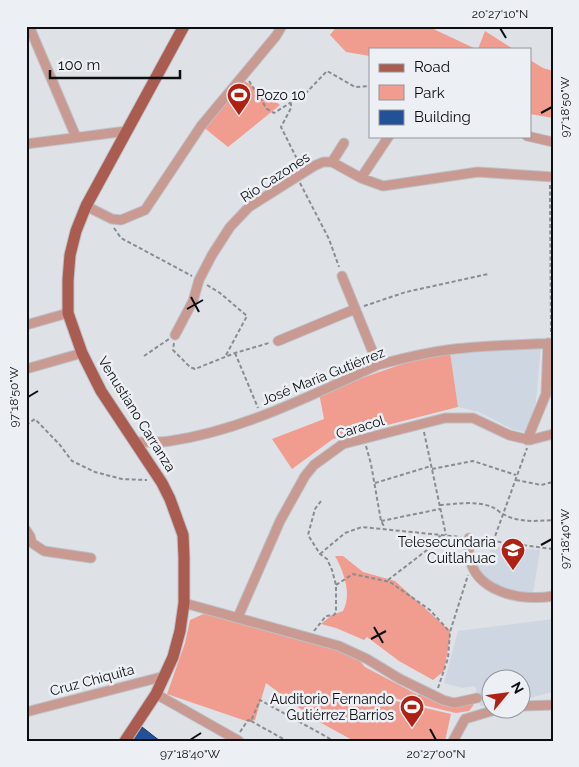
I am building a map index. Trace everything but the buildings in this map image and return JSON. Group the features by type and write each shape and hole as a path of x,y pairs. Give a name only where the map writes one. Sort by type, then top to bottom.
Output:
{"main road":[{"name":"Venustiano Carranza","path":"125,741 156,694 165,676 180,631 184,603 183,535 162,483 101,391 82,353 68,313 70,255 76,231 86,206 184,26"}],"street":[{"path":"30,26 76,137"},
{"path":"86,206 112,219 122,220 144,210 202,126 276,36 282,26"},
{"path":"26,144 127,131"},
{"path":"532,137 553,142"},
{"path":"361,178 388,138"},
{"path":"332,162 344,143"},
{"name":"Río Cazones","path":"175,335 193,301 199,280 230,227 249,207 300,174 323,162 332,162 361,178 383,186 478,172 551,177"},
{"path":"342,276 378,365"},
{"path":"278,341 355,309"},
{"path":"26,325 68,313"},
{"path":"529,440 549,393 551,343"},
{"name":"José María Gutiérrez","path":"136,442 169,442 211,433 279,410 378,365 432,352 464,348 551,343"},
{"path":"26,369 82,353"},
{"name":"Caracol","path":"238,617 280,521 305,476 314,465 343,444 445,418 473,418 509,435 529,440"},
{"path":"529,440 553,434"},
{"path":"26,530 30,536 29,545 44,551 91,558"},
{"path":"469,538 469,554 482,580 499,591 513,595 541,598 553,596"},
{"path":"184,603 339,646 367,659 400,679 454,703 477,698"},
{"name":"Cruz Chiquita","path":"26,712 165,676"},
{"path":"156,694 238,740"},
{"path":"532,706 553,705"},
{"path":"453,741 465,719 482,714"}],"path":[{"path":"245,74 267,109 274,114 306,93 327,71 355,87 369,86"},
{"path":"291,102 291,108 281,127 329,239 342,276"},
{"path":"551,177 551,343"},
{"path":"112,219 114,231 120,238 199,280 220,293 247,316 225,357"},
{"path":"355,309 406,292 488,274"},
{"path":"144,356 175,335"},
{"path":"175,335 173,350 190,367 195,369 235,353 278,341"},
{"path":"235,353 261,416"},
{"path":"26,425 35,419 60,445 72,461 96,472 122,480 146,480 162,483"},
{"path":"422,424 446,535"},
{"path":"364,439 381,521 385,528"},
{"path":"493,542 518,476 529,440"},
{"path":"374,483 431,467 473,462 518,476"},
{"path":"516,480 541,485 553,482"},
{"path":"309,637 326,616 334,615 336,612 336,585 328,560 320,554 308,535 315,509 321,502"},
{"path":"440,505 471,504 494,507 503,514 516,519 533,522 553,520"},
{"path":"381,521 441,509"},
{"path":"320,554 345,533 362,527 553,547"},
{"path":"388,581 427,550 441,535"},
{"path":"435,696 448,658 450,632 472,563"},
{"path":"336,585 353,574 388,581 430,610 450,632"},
{"path":"238,740 248,720 251,721 260,700 334,741"},
{"path":"251,721 287,741"}],"shaded area":[{"path":"541,346 535,412 528,433 512,429 479,412 458,407 450,352"},
{"path":"491,546 540,550 533,593 525,594 492,586 480,576 476,566 479,562 489,561"},
{"path":"553,619 553,692 532,697 532,670 482,670 482,706 480,706 475,686 462,688 444,683 458,631"}],"green space":[{"path":"337,26 427,26 474,48 369,48 369,56 346,52 330,35"},
{"path":"485,31 511,48 478,48"},
{"path":"532,61 553,71 553,118 532,114"},
{"name":"Pozo 10","path":"242,79 280,105 228,147 202,126"},
{"path":"450,352 458,407 333,439 292,469 272,439 324,419 319,393 431,354"},
{"path":"335,556 343,556 363,572 395,581 450,631 444,671 433,680 399,661 367,637 364,640 321,624 332,615 343,611 346,604 346,583"},
{"path":"208,612 353,653 365,667 418,695 423,690 455,702 474,701 473,706 469,711 456,713 381,695 376,727 382,698 451,714 445,741 354,741 314,719 266,683 255,720 249,722 167,694 185,643 190,620"}],"place":[{"name":"Pozo 10","path":"239,116"},
{"name":"Telesecundaria Cuitlahuac","path":"513,571"},
{"name":"Auditorio Fernando Gutiérrez Barrios","path":"412,728"}]}
